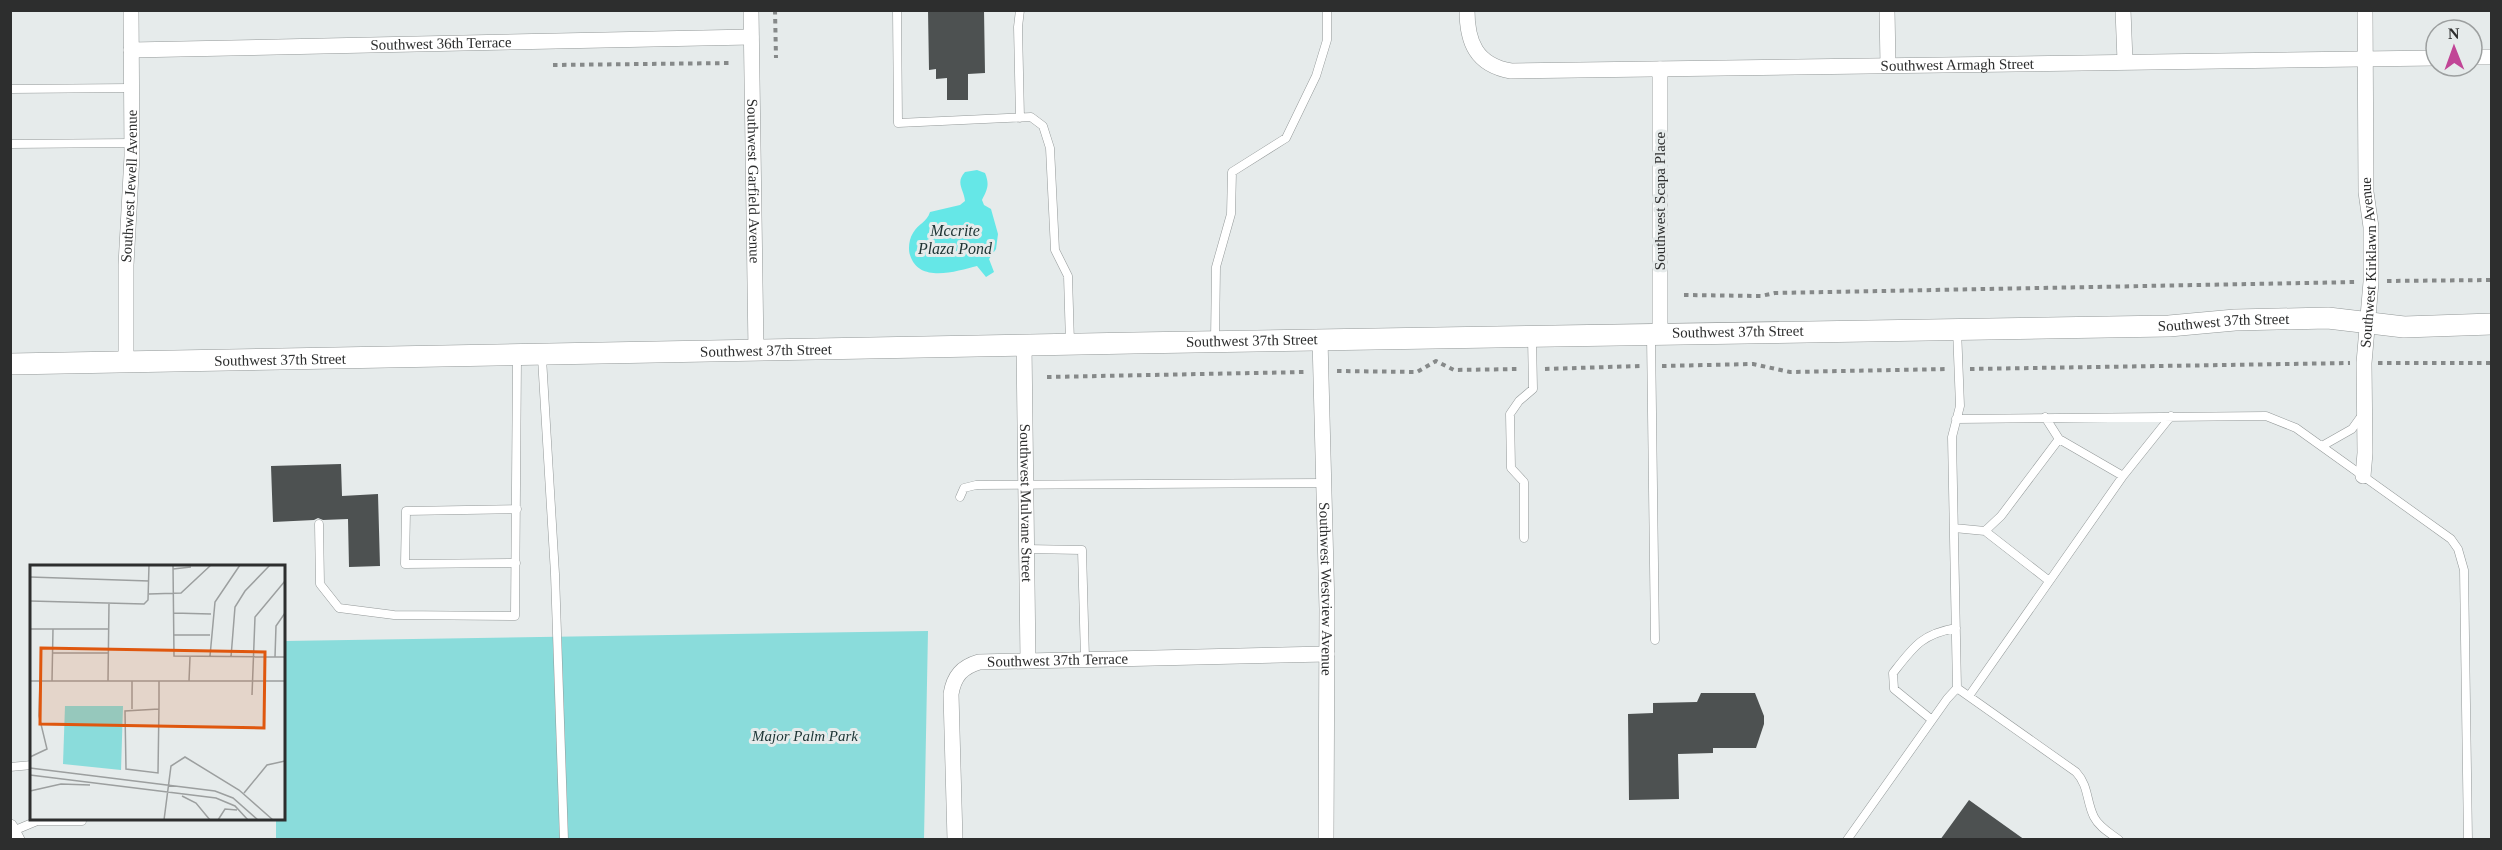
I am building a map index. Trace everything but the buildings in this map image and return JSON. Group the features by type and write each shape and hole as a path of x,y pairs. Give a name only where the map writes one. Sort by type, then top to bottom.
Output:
{"main road":[{"name":"Southwest 37th Street","path":"10,364 542,356 1320,339 2169,326 2235,320 2328,318 2404,327 2492,324"}],"street":[{"name":"Southwest Jewell Avenue","path":"126,363 126,265 132,143 131,10"},
{"name":"Southwest Garfield Avenue","path":"751,10 756,351"},
{"name":"Southwest Armagh Street","path":"1467,10 1468,34 1473,47 1493,66 1511,71 2424,57"},
{"path":"1887,10 1888,65"},
{"path":"2123,10 2125,61"},
{"name":"Southwest Kirklawn Avenue","path":"2363,476 2364,363 2372,282 2371,227 2366,192 2365,10"},
{"name":"Southwest 36th Terrace","path":"131,50 751,37"},
{"name":"Southwest Scapa Place","path":"1655,334 1660,69"},
{"name":"Southwest Westview Avenue","path":"1320,339 1327,654 1326,840"},
{"name":"Southwest Mulvane Street","path":"1024,345 1028,661"},
{"name":"Southwest 37th Terrace","path":"955,840 951,694 953,682 959,672 968,665 979,662 1327,654"}],"lane":[{"path":"897,10 897,123 1031,117 1043,126 1050,148 1055,250 1068,276 1070,344"},
{"path":"1020,10 1018,27 1020,118"},
{"path":"1215,341 1216,267 1231,214 1232,172 1286,138 1316,76 1327,40 1327,10"},
{"path":"10,89 131,88"},
{"path":"10,144 132,143"},
{"path":"1847,840 1932,720 1958,688 1952,437 1960,406 1957,328"},
{"path":"1655,334 1651,366 1655,640"},
{"path":"1524,538 1524,482 1511,468 1510,414 1533,389 1532,336"},
{"path":"320,524 320,584 339,608 394,615 515,616 517,356"},
{"path":"542,356 555,574 564,840"},
{"path":"2322,446 2352,429 2365,411"},
{"path":"1969,696 2048,580 2123,476 2171,416"},
{"path":"1956,419 2266,416 2296,428 2451,539 2463,561 2468,840"},
{"path":"2045,417 2059,439 2123,476"},
{"path":"1985,531 2001,516 2059,439"},
{"path":"960,497 964,488 976,485 1324,483"},
{"path":"516,563 405,564 406,511 517,509"},
{"path":"1954,528 1985,531 2048,580"},
{"path":"1026,549 1082,550 1085,659"},
{"path":"1932,720 1894,689 1893,672 1912,649 1934,632 1956,628"},
{"path":"1958,688 2076,772 2083,779 2087,789 2093,816 2099,824 2119,840"},
{"path":"10,766 30,765"},
{"path":"13,833 37,821 82,821"}],"path":[{"path":"775,10 776,58"},
{"path":"553,65 732,63"},
{"path":"1684,295 1761,296 1787,292 2492,280"},
{"path":"1047,377 1322,371 1416,372 1436,361 1454,370 1753,364 1790,372 2492,363"}],"green space":[{"name":"Major Palm Park","path":"928,631 924,839 276,840 276,820 285,820 285,641"}],"water":[{"name":"Mccrite Plaza Pond","path":"977,170 985,173 987,177 987,187 982,200 984,205 991,209 998,234 996,249 989,259 994,272 986,277 977,266 939,273 921,270 910,255 909,244 912,235 930,212 960,205 965,201 961,186 962,176 965,172"}]}
